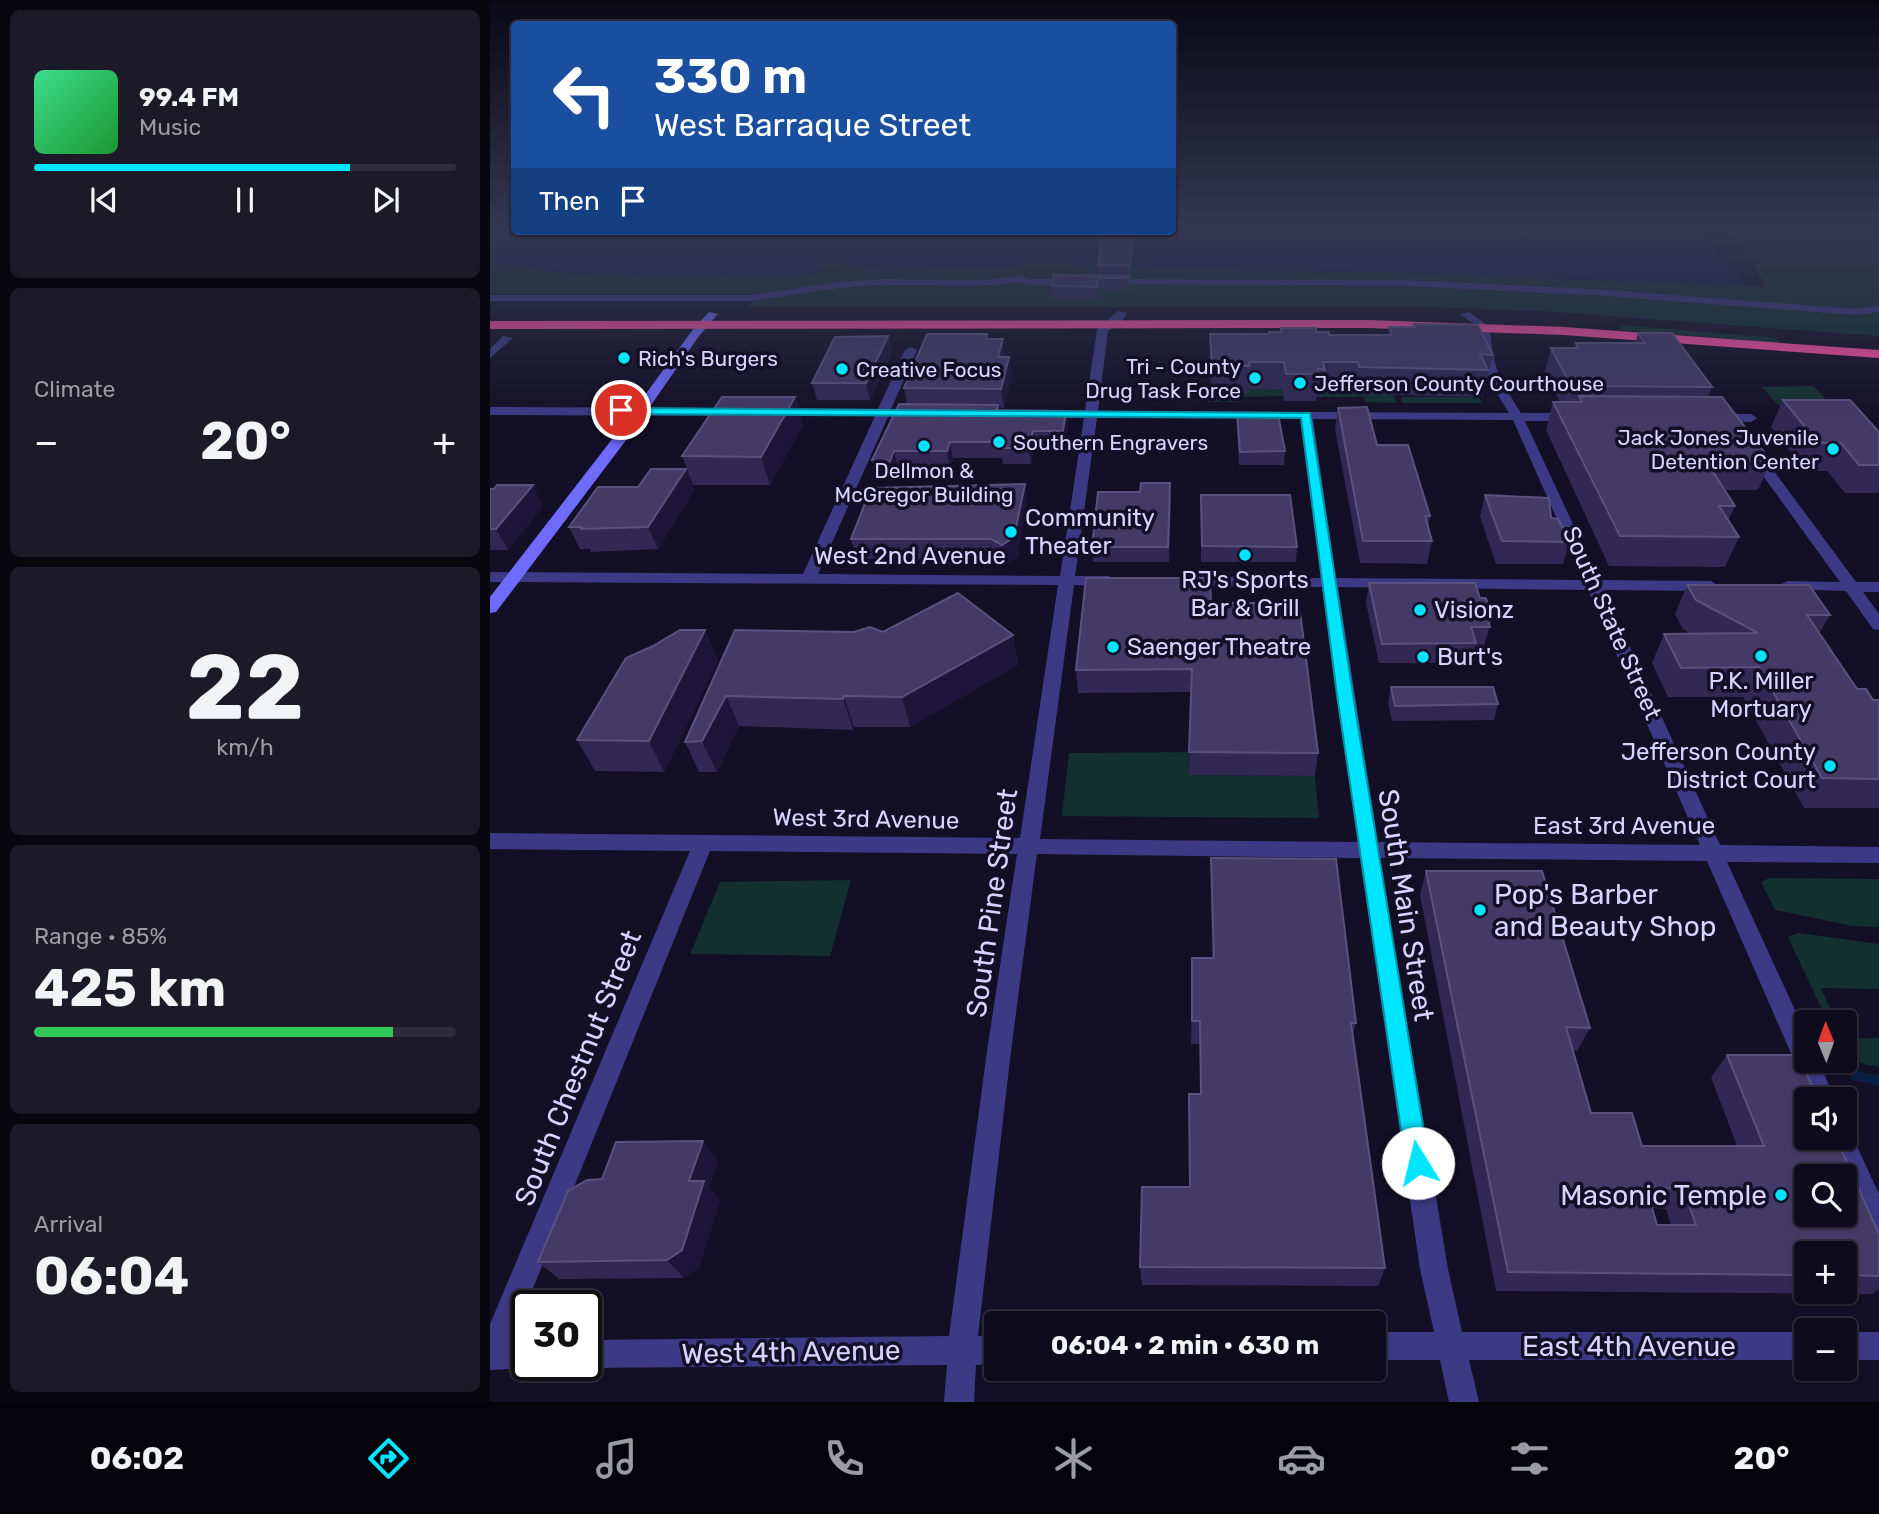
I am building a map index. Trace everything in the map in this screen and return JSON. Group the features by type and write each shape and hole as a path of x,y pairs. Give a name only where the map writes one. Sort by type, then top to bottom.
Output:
{"highway":[{"path":"490,313 708,319 1485,327 1879,354"},
{"path":"490,325 1122,313 1465,314 1605,321 1879,342"}],"street":[{"path":"490,298 726,298 799,292"},
{"path":"1600,292 1854,312 1879,309"},
{"path":"490,608 726,298"},
{"path":"1109,324 1122,313"},
{"path":"1465,314 1485,327"},
{"name":"South Pine Street","path":"959,1402 962,1350 1028,847 1103,330 1109,324"},
{"name":"South State Street","path":"1485,327 1488,364 1501,393 1517,416 1818,1087"},
{"path":"490,355 507,338"},
{"path":"809,578 911,350"},
{"path":"490,411 743,412"},
{"path":"768,412 929,413"},
{"path":"1033,414 1591,417"},
{"name":"South Main Street","path":"1306,415 1368,850 1434,1269 1464,1402"},
{"path":"1699,418 1751,418"},
{"path":"1727,418 1879,625"},
{"name":"West 2nd Avenue","path":"490,577 1130,581"},
{"path":"1171,581 1730,586"},
{"path":"1776,586 1879,587"},
{"name":"West 3rd Avenue","path":"490,841 1368,850"},
{"name":"South Chestnut Street","path":"491,1355 703,843"},
{"name":"East 3rd Avenue","path":"1368,850 1879,855"},
{"path":"1845,1150 1879,1224"},
{"path":"1386,1346 1451,1345"},
{"name":"East 4th Avenue","path":"1451,1345 1794,1346"},
{"path":"1857,1346 1879,1346"},
{"name":"West 4th Avenue","path":"602,1354 984,1350"},
{"path":"491,1355 511,1354"}],"green space":[{"path":"1879,292 1879,336 1543,311 1425,307 748,307 760,294 490,294"},
{"path":"1620,325 1776,338 1780,343 1621,330"},
{"path":"1813,386 1831,404 1778,405 1762,387"},
{"path":"1248,389 1282,389 1283,396 1239,397 1239,402 1208,402 1208,393 1248,393"},
{"path":"1320,389 1355,389 1356,394 1393,394 1397,403 1365,402 1364,397 1322,397"},
{"path":"1401,397 1479,397 1482,403 1402,403"},
{"path":"1189,752 1189,775 1315,776 1319,818 1062,816 1069,753"},
{"path":"1769,878 1879,879 1879,927 1852,926 1775,910 1761,882"},
{"path":"851,880 830,956 690,954 720,882"},
{"path":"1798,933 1879,944 1879,989 1821,988 1831,1010 1822,1010 1788,937"},
{"path":"1879,1038 1879,1067 1857,1061 1857,1039"}],"building":[{"path":"1414,324 1478,325 1493,355 1480,354 1488,370 1359,367 1358,362 1323,362 1325,370 1318,369 1318,374 1286,374 1284,362 1249,362 1250,366 1212,366 1210,334 1269,334 1281,332 1281,328 1316,328 1316,332 1329,332 1329,335 1392,335 1389,327 1415,327"},
{"path":"1638,333 1672,333 1712,387 1571,386 1551,348 1578,348 1576,343 1645,343"},
{"path":"927,334 987,334 986,339 1003,339 998,357 1009,357 1001,389 904,388"},
{"path":"888,336 866,383 812,383 835,337"},
{"path":"1579,396 1722,397 1771,461 1706,461 1735,506 1719,506 1739,537 1620,536 1553,402 1582,402"},
{"path":"722,397 795,397 761,457 682,456"},
{"path":"1783,400 1850,400 1879,432 1879,465 1859,465 1841,443 1818,443"},
{"path":"899,404 998,405 997,410 1066,411 1063,431 1033,431 1029,448 1000,448 1002,442 950,442 947,451 894,451 890,461 872,460"},
{"path":"1367,407 1377,445 1408,445 1430,516 1425,516 1432,541 1363,541 1338,408"},
{"path":"1237,414 1278,414 1285,451 1240,452"},
{"path":"651,469 686,469 648,527 569,527 598,487 638,487"},
{"path":"1141,483 1170,483 1168,547 1092,547 1098,492 1140,492"},
{"path":"1025,484 1014,537 1002,545 991,539 851,539 871,488"},
{"path":"497,485 533,485 496,529 490,529 490,489"},
{"path":"1201,495 1290,495 1297,547 1202,546"},
{"path":"1485,495 1549,498 1551,518 1558,519 1570,542 1502,541"},
{"path":"1086,578 1210,578 1211,603 1299,603 1318,753 1189,752 1192,669 1076,670"},
{"path":"1369,583 1475,583 1480,598 1486,598 1492,618 1487,618 1490,627 1471,627 1476,643 1382,644"},
{"path":"1687,585 1809,585 1830,615 1807,615 1857,689 1866,689 1873,700 1879,700 1879,779 1822,778 1759,667 1681,668 1664,634 1758,633 1696,600"},
{"path":"958,593 1013,635 902,697 844,696 843,699 726,696 702,741 685,742 735,630 854,632 870,627 883,632"},
{"path":"680,630 705,630 649,741 577,740 626,658"},
{"path":"1391,687 1493,687 1498,704 1395,706"},
{"path":"1211,858 1336,859 1356,1023 1351,1023 1385,1268 1140,1267 1142,1187 1190,1187 1189,1094 1201,1094 1200,1021 1192,1021 1192,958 1214,958"},
{"path":"1426,871 1542,871 1590,1028 1566,1027 1591,1113 1632,1113 1642,1146 1764,1146 1727,1055 1794,1055 1794,1073 1806,1073 1813,1087 1794,1087 1794,1150 1841,1150 1848,1164 1794,1164 1794,1227 1857,1227 1857,1185 1879,1234 1879,1276 1857,1275 1857,1241 1794,1241 1794,1275 1508,1272","holes":["1646,1187 1683,1189 1696,1225 1657,1225"]},
{"path":"703,1141 689,1181 704,1181 682,1250 667,1260 538,1262 568,1191 587,1180 602,1179 616,1142"}],"waterway":[{"path":"1854,1075 1879,1081"}],"place":[{"name":"Rich's Burgers","path":"624,358"},
{"name":"Creative Focus","path":"842,369"},
{"name":"Tri - County Drug Task Force","path":"1255,378"},
{"name":"Jefferson County Courthouse","path":"1300,383"},
{"name":"Southern Engravers","path":"999,442"},
{"name":"Dellmon & McGregor Building","path":"924,446"},
{"name":"Jack Jones Juvenile Detention Center","path":"1833,449"},
{"name":"Community Theater","path":"1011,532"},
{"name":"RJ's Sports Bar & Grill","path":"1245,555"},
{"name":"Visionz","path":"1420,610"},
{"name":"Saenger Theatre","path":"1113,647"},
{"name":"P.K. Miller Mortuary","path":"1761,656"},
{"name":"Burt's","path":"1423,657"},
{"name":"Jefferson County District Court","path":"1830,766"},
{"name":"Pop's Barber and Beauty Shop","path":"1480,910"},
{"name":"Masonic Temple","path":"1781,1195"}],"route":[{"path":"621,410 1306,415 1368,850 1418,1163"}]}
